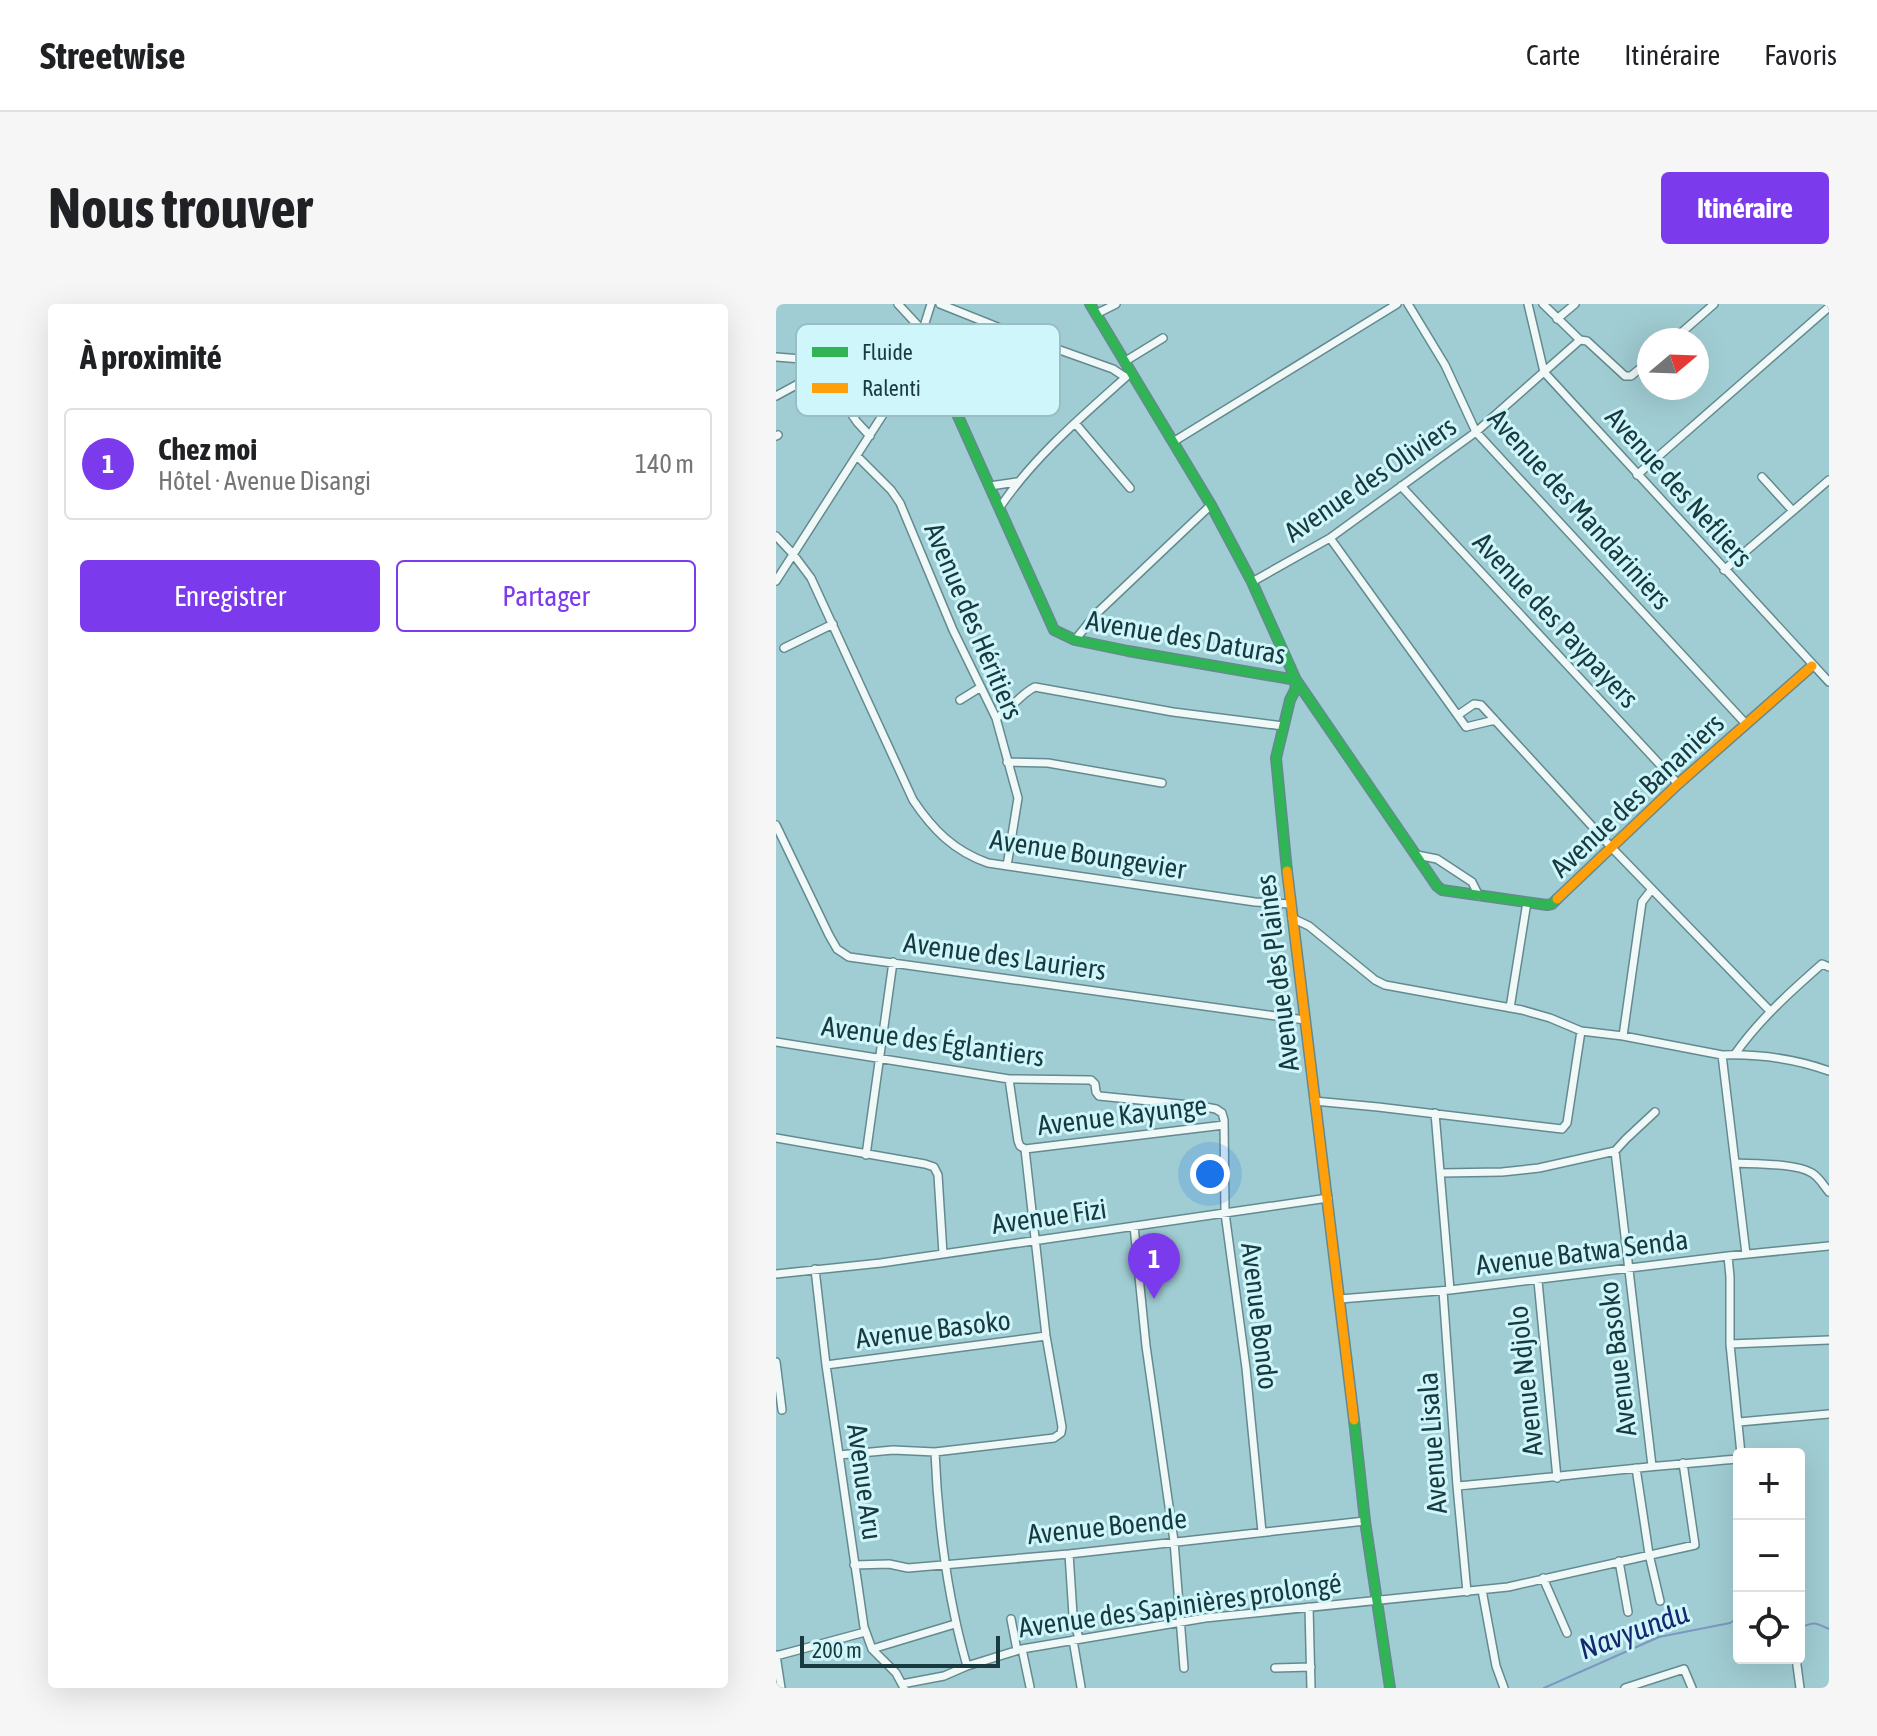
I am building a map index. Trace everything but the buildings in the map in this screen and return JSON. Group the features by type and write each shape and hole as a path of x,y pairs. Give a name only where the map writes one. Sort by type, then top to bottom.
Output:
{"street":[{"path":"898,304 913,324"},
{"path":"925,324 931,304"},
{"path":"940,304 990,324"},
{"path":"1090,304 1124,362 1128,375 1211,505 1252,582 1296,680"},
{"path":"1096,314 1116,304"},
{"path":"1173,442 1397,304"},
{"name":"Avenue des Mandariniers","path":"1408,304 1445,365 1476,432 1746,724"},
{"name":"Avenue des Nefliers","path":"1528,304 1544,372 1829,682"},
{"path":"1543,304 1580,340 1587,341 1626,377 1637,371"},
{"path":"1557,319 1575,304"},
{"path":"1687,328 1714,304"},
{"path":"1637,475 1829,307"},
{"path":"1124,362 1163,338"},
{"name":"Avenue des Oliviers","path":"1252,582 1330,538 1476,432 1580,340"},
{"path":"1060,350 1128,375"},
{"path":"776,357 796,359"},
{"path":"1000,507 1017,482 1128,375"},
{"path":"776,396 796,385"},
{"path":"853,416 870,436"},
{"path":"776,581 882,416"},
{"name":"Avenue des Daturas","path":"958,416 1054,630 1075,640 1128,651 1296,680"},
{"path":"1075,423 1130,488"},
{"name":"Avenue des Héritiers","path":"857,456 900,503 953,630 996,718 1018,805 1007,866"},
{"path":"1762,477 1793,511"},
{"path":"1724,570 1829,480"},
{"path":"990,486 1017,482"},
{"name":"Avenue des Paypayers","path":"1401,486 1678,784"},
{"path":"1075,640 1096,614 1211,505"},
{"name":"Avenue Boungevier","path":"776,536 811,578 913,800 922,814 958,850 988,863 1290,904"},
{"path":"1330,538 1458,715 1469,727 1495,720"},
{"path":"784,648 833,624"},
{"name":"Avenue des Bananiers","path":"1296,680 1437,886 1442,890 1547,905 1552,904 1678,784 1812,666"},
{"name":"Avenue des Plaines","path":"1296,680 1276,758 1278,787 1365,1521 1390,1688"},
{"path":"960,700 981,687"},
{"path":"996,718 1035,687 1173,712 1283,726"},
{"path":"1458,715 1477,703 1481,705 1612,848 1770,1011"},
{"path":"1007,762 1048,763 1162,783"},
{"name":"Avenue des Lauriers","path":"776,825 837,949 849,957 1305,1020"},
{"path":"1417,855 1437,859 1472,882 1479,896"},
{"path":"1623,1036 1642,902 1652,889"},
{"path":"1510,1008 1527,902"},
{"path":"1292,918 1309,926 1385,985 1510,1008 1550,1018 1581,1031 1722,1055 1790,1060 1829,1071"},
{"path":"866,1155 893,962"},
{"path":"1735,1054 1770,1011 1820,966 1824,964 1829,967"},
{"path":"1314,1101 1558,1129 1567,1123 1581,1031"},
{"name":"Avenue des Églantiers","path":"776,1042 1009,1079 1091,1080 1099,1096 1216,1109"},
{"path":"1722,1055 1746,1254"},
{"path":"839,1455 893,1450 935,1452 1060,1435 1062,1427 1046,1336 1025,1149 1018,1141 1009,1079"},
{"name":"Avenue Bondo","path":"1216,1109 1224,1115 1225,1213 1246,1368 1262,1532"},
{"path":"1441,1173 1527,1169 1615,1151 1655,1112"},
{"name":"Avenue Lisala","path":"1435,1113 1441,1173 1457,1486 1467,1592"},
{"name":"Avenue Kayunge","path":"1025,1149 1224,1125"},
{"path":"776,1138 934,1167 937,1171 943,1254"},
{"name":"Avenue Basoko","path":"1615,1151 1652,1466"},
{"path":"1735,1163 1803,1169 1811,1172 1829,1192"},
{"name":"Avenue Fizi","path":"776,1274 881,1263 1328,1198"},
{"path":"1134,1226 1146,1346 1174,1541 1184,1668"},
{"name":"Avenue Batwa Senda","path":"1340,1299 1538,1281 1829,1246"},
{"path":"1728,1256 1730,1344 1740,1448"},
{"name":"Avenue Aru","path":"815,1269 865,1632 872,1649 896,1673 903,1686"},
{"name":"Avenue Ndjolo","path":"1538,1281 1557,1478"},
{"name":"Avenue Basoko","path":"826,1365 1046,1336"},
{"path":"1730,1344 1829,1340"},
{"path":"776,1362 782,1410"},
{"path":"1739,1422 1829,1414"},
{"path":"935,1452 945,1564 955,1624 967,1666"},
{"path":"1457,1486 1733,1458"},
{"name":"Avenue des Sapinières prolongé","path":"903,1686 944,1676 1019,1650 1076,1639 1181,1621 1508,1587 1695,1545 1683,1463"},
{"path":"1636,1468 1649,1554 1660,1601"},
{"name":"Avenue Boende","path":"854,1565 889,1564 904,1568 1069,1554 1365,1521"},
{"path":"1069,1554 1081,1687"},
{"path":"1619,1561 1628,1612"},
{"path":"1543,1578 1567,1633"},
{"path":"1482,1590 1496,1666 1504,1688"},
{"path":"1309,1607 1311,1688"},
{"path":"1011,1619 1030,1687"},
{"path":"872,1649 955,1624"},
{"path":"781,1688 776,1655 865,1632"},
{"path":"1797,1664 1800,1688"},
{"path":"1275,1668 1311,1667"},
{"path":"1625,1688 1684,1669 1692,1688"}],"waterway":[{"name":"Navyundu","path":"1544,1688 1659,1637 1733,1621"},
{"name":"Navyundu","path":"1805,1626 1814,1624 1829,1629"}],"traffic: fast":[{"path":"1090,304 1211,505 1252,582 1296,680 1276,758 1287,871"},
{"path":"958,416 1054,630 1075,640 1128,651 1296,680 1437,886 1442,890 1547,905 1557,899"},
{"path":"1354,1420 1365,1521 1390,1688"}],"traffic: slow":[{"path":"1557,899 1678,784 1812,666"},
{"path":"1287,871 1354,1420"}],"place":[{"name":"Chez moi","path":"1154,1299"}]}
